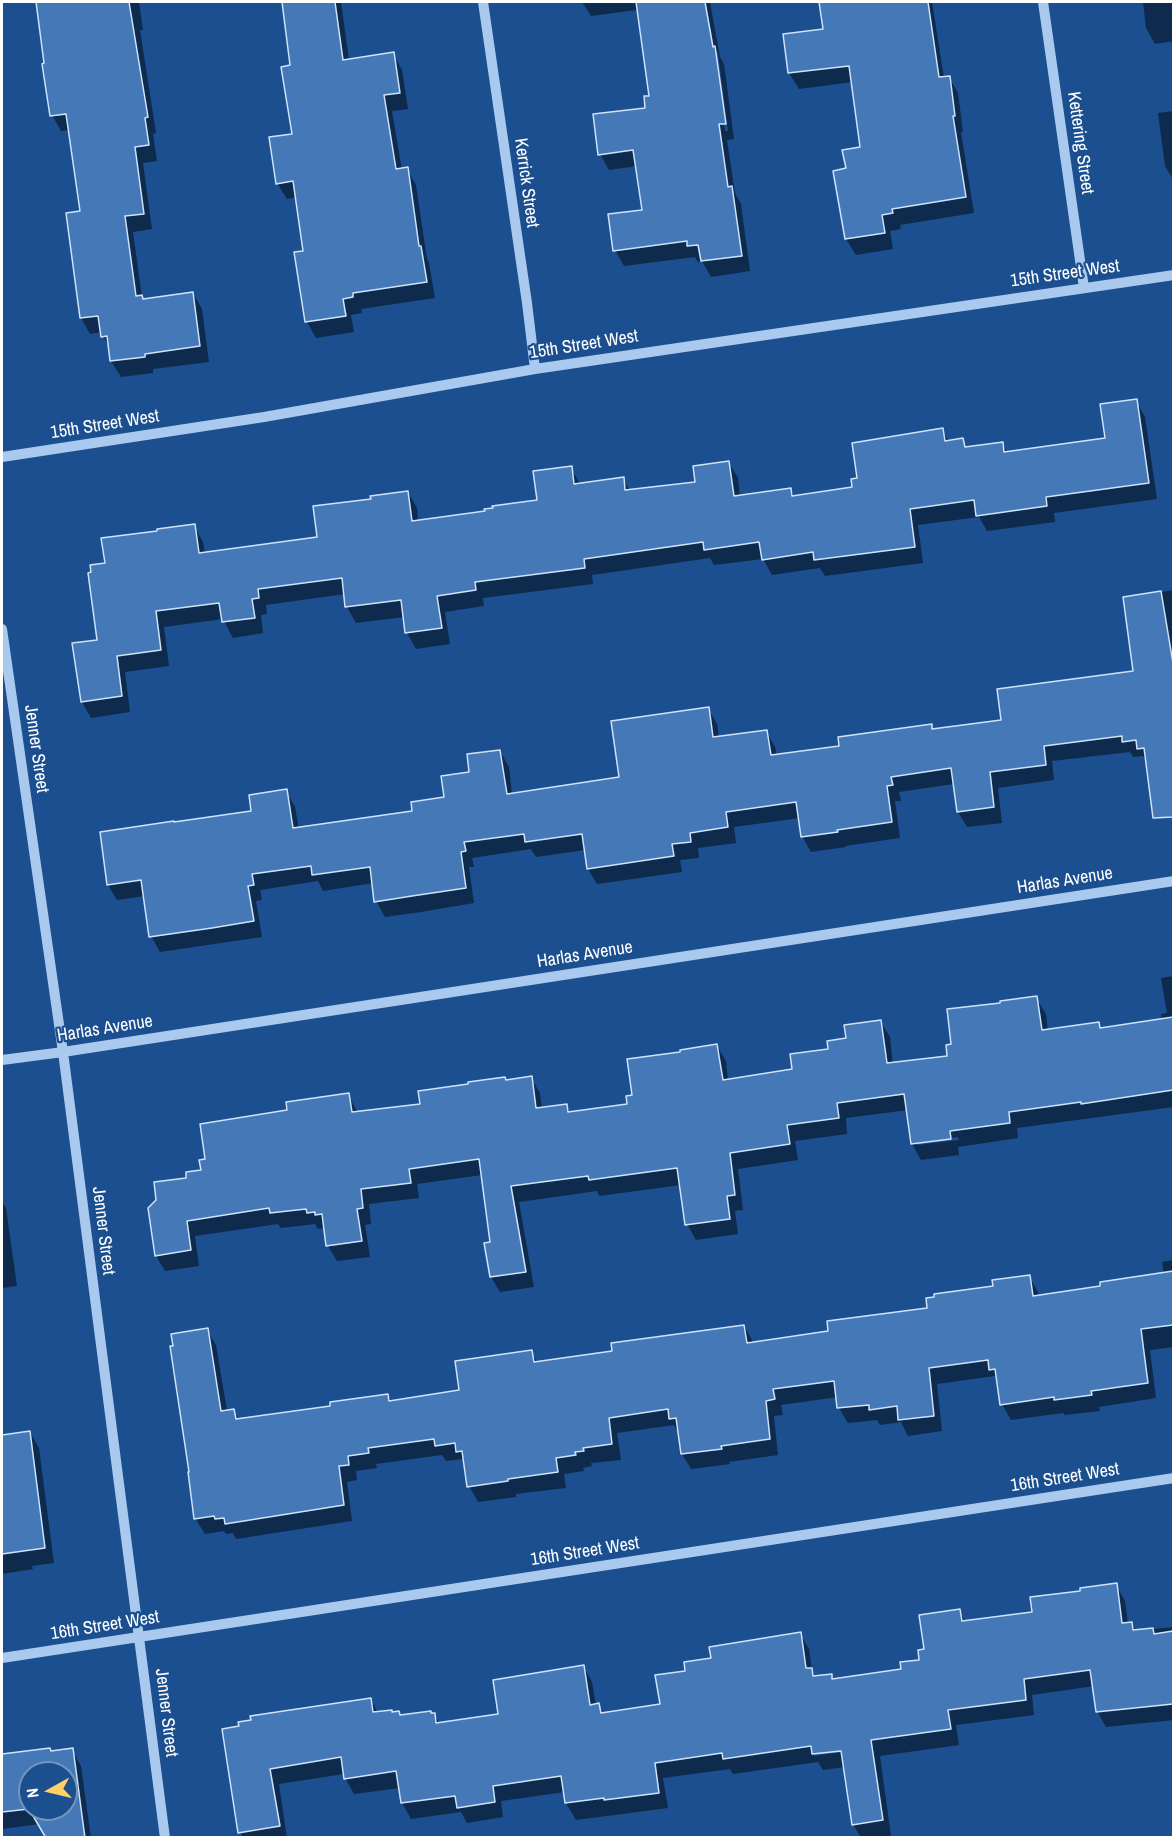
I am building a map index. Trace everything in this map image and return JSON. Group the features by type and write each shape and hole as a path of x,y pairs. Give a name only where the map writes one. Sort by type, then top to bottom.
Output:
{"street":[{"name":"Kerrick Street","path":"483,2 535,369"},
{"name":"Kettering Street","path":"1043,2 1084,288"},
{"name":"15th Street West","path":"2,457 264,417 535,369 1173,275"},
{"name":"Jenner Street","path":"2,629 63,1052 165,1838"},
{"name":"Harlas Avenue","path":"2,1060 1173,880"},
{"name":"16th Street West","path":"2,1658 1173,1478"}],"building":[{"path":"36,2 129,2 148,117 145,118 149,145 135,147 144,214 125,216 136,296 142,295 143,299 193,292 200,346 145,354 145,357 110,361 107,336 101,337 98,316 80,318 66,213 80,211 66,114 50,116"},
{"path":"282,2 335,2 343,60 394,52 400,93 384,95 396,169 408,167 419,246 421,246 427,282 353,293 353,297 343,299 346,316 305,322 294,252 303,251 293,181 276,184 269,137 292,134 281,67 290,65"},
{"path":"636,2 705,2 713,47 715,46 726,124 719,124 728,187 732,186 742,256 701,261 698,245 687,246 687,241 613,251 608,214 642,210 633,150 598,155 593,114 645,108 644,96 649,96"},
{"path":"819,2 928,2 939,77 950,76 955,116 953,116 966,197 892,209 893,213 882,215 885,233 845,239 833,171 846,168 842,150 860,147 849,66 788,73 783,34 823,29"},
{"path":"1137,399 1149,483 1046,497 1047,506 976,516 974,500 910,509 915,547 814,560 813,552 762,560 759,542 704,550 703,542 584,559 585,568 475,582 476,590 437,596 442,628 405,633 401,600 345,607 342,578 258,589 259,598 252,599 255,618 222,622 219,603 156,611 161,650 117,656 122,696 81,702 72,643 97,640 88,573 91,572 90,565 105,563 101,538 195,524 199,553 317,537 313,506 371,499 370,496 408,491 412,521 485,511 484,509 493,508 492,506 537,500 533,471 572,466 574,484 624,477 625,490 695,482 693,466 729,461 734,496 791,488 792,496 852,487 851,479 857,478 852,443 943,428 945,441 963,438 965,447 1003,442 1004,452 1105,438 1100,404"},
{"path":"1161,591 1173,663 1173,817 1153,818 1144,748 1137,749 1136,740 1122,742 1122,736 1044,746 1046,765 990,772 994,807 957,812 951,768 891,777 893,785 887,786 892,822 837,830 838,832 801,837 796,802 726,812 728,827 690,833 691,842 672,844 674,856 587,869 582,834 525,842 524,834 464,842 466,851 461,852 466,888 374,902 370,867 312,875 311,866 252,874 254,885 248,886 254,921 212,928 149,937 141,880 107,885 100,832 251,811 249,795 287,789 293,828 412,811 411,802 444,797 441,776 469,772 467,754 500,750 507,794 619,777 611,721 709,707 713,737 767,730 771,755 839,746 838,737 932,724 932,729 1001,720 997,689 1133,671 1123,597"},
{"path":"1037,996 1042,1030 1099,1022 1100,1028 1173,1017 1173,1090 1009,1112 1010,1123 950,1131 951,1139 911,1144 904,1094 837,1103 839,1118 787,1125 790,1144 730,1153 735,1195 727,1196 730,1219 685,1225 677,1168 589,1180 588,1176 511,1186 526,1272 490,1277 484,1243 490,1242 479,1159 409,1169 411,1183 361,1189 363,1208 357,1209 362,1241 326,1246 322,1214 307,1213 306,1209 270,1213 269,1208 187,1221 191,1250 155,1256 148,1208 156,1200 154,1182 186,1178 186,1172 201,1170 199,1160 205,1159 200,1124 287,1110 286,1102 349,1093 352,1112 420,1104 418,1091 505,1077 506,1080 532,1076 536,1108 567,1104 568,1112 627,1104 626,1096 632,1095 627,1059 680,1052 680,1050 717,1044 723,1080 792,1069 790,1054 828,1049 827,1041 846,1038 844,1025 881,1020 887,1063 947,1056 946,1045 951,1044 947,1009"},
{"path":"1173,1271 1173,1325 1141,1329 1148,1383 1091,1391 1092,1395 1054,1400 1054,1397 1000,1405 995,1369 989,1370 988,1360 929,1368 934,1416 898,1420 897,1406 869,1410 869,1405 837,1408 834,1381 773,1389 775,1399 766,1401 770,1439 721,1446 722,1449 681,1454 676,1418 669,1419 668,1409 609,1418 612,1444 583,1448 584,1451 575,1452 576,1455 556,1458 558,1472 467,1487 462,1451 456,1452 455,1443 435,1446 434,1439 368,1448 369,1453 348,1456 349,1465 339,1466 344,1505 225,1524 224,1518 215,1519 214,1516 194,1519 170,1346 173,1346 171,1334 208,1328 221,1411 234,1409 236,1419 330,1406 330,1402 388,1394 389,1401 459,1390 455,1361 532,1350 534,1362 612,1351 611,1343 744,1325 747,1343 828,1331 827,1321 927,1308 926,1298 934,1297 934,1294 993,1286 992,1280 1030,1275 1033,1296 1100,1286 1100,1282"},
{"path":"30,1431 45,1548 2,1554 2,1435"},
{"path":"1117,1583 1122,1623 1132,1622 1133,1630 1153,1628 1154,1634 1173,1631 1173,1704 1096,1712 1090,1670 1024,1679 1026,1700 948,1710 951,1729 871,1740 883,1820 852,1825 841,1751 812,1754 811,1746 723,1759 722,1753 655,1763 659,1793 565,1803 561,1776 493,1786 495,1802 457,1808 455,1796 401,1803 396,1771 344,1779 341,1757 270,1769 280,1826 238,1833 222,1729 239,1726 238,1722 251,1720 250,1716 371,1698 373,1712 392,1710 392,1712 399,1711 400,1715 431,1711 435,1713 436,1723 498,1714 493,1680 584,1665 590,1705 599,1703 601,1713 660,1704 655,1675 685,1671 684,1662 711,1658 709,1647 801,1632 806,1668 812,1668 813,1676 832,1674 832,1679 901,1669 900,1662 919,1660 918,1650 924,1649 919,1615 960,1609 962,1621 1032,1612 1030,1597 1080,1591 1080,1588"},
{"path":"50,1748 51,1751 73,1748 75,1761 18,1761 18,1810 2,1812 2,1754"},
{"path":"78,1786 85,1838 46,1838 36,1821 78,1821"}]}
